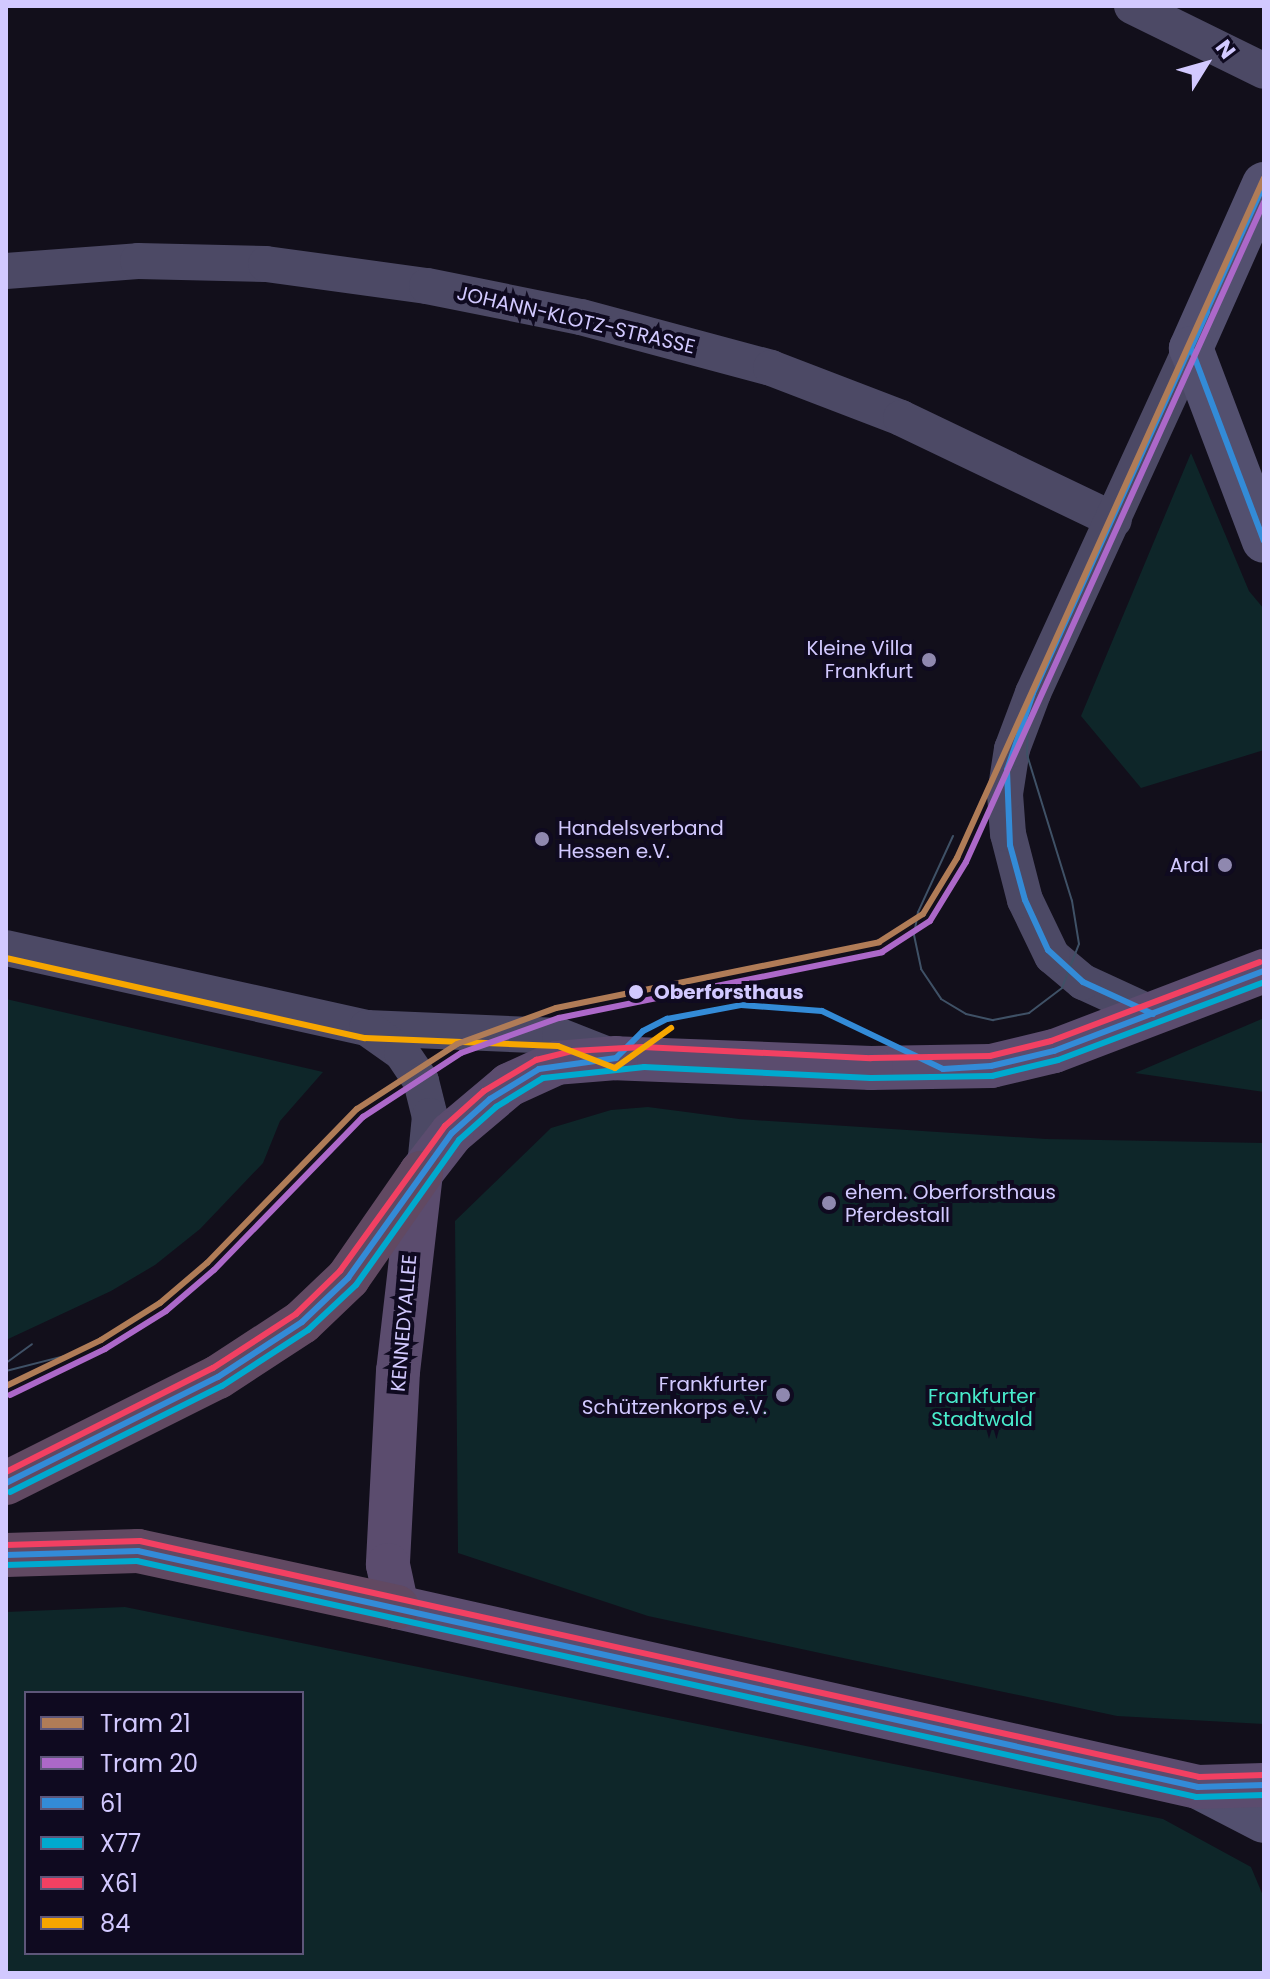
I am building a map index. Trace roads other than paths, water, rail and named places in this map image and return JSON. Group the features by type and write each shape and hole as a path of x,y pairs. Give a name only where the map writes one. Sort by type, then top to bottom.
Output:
{"highway":[{"path":"6,1483 218,1377 302,1322 348,1278 423,1169"},
{"path":"6,1555 138,1551 397,1607"}],"main road":[{"path":"1264,184 1191,348 1264,541"},
{"path":"423,1169 471,1115 524,1077 557,1063 616,1058 972,1068 1054,1051 1264,971"},
{"name":"KENNEDYALLEE","path":"397,1607 388,1565 389,1520 398,1371 423,1169"},
{"path":"397,1607 1198,1787 1264,1785"},
{"path":"1198,1787 1264,1821"}],"street":[{"path":"1132,6 1264,71"},
{"name":"JOHANN-KLOTZ-STRASSE","path":"6,271 138,261 266,264 427,286 581,317 771,368 901,418 1114,520"},
{"path":"1153,1014 1071,974 1052,956 1031,919 1004,805 1007,770 1018,730 1191,348"},
{"path":"6,948 367,1028 560,1036 616,1058"},
{"path":"367,1028 402,1053 421,1081 429,1107 423,1169"}],"tram line":[{"name":"21","path":"6,1386 101,1340 160,1303 207,1263 357,1109 457,1044 556,1008 879,942 923,914 957,858 1264,178"},
{"name":"20","path":"10,1395 105,1349 166,1311 214,1270 363,1117 461,1053 559,1018 882,952 930,921 966,862 1264,202"},
{"path":"953,836 918,912 914,935 921,969 941,999 966,1014 993,1020 1029,1013 1062,988 1079,944 1072,901 1027,755 1028,713 1043,669"},
{"path":"6,1363 32,1344"},
{"path":"6,1371 76,1353"}],"place":[{"name":"Kleine Villa Frankfurt","path":"929,660"},
{"name":"Handelsverband Hessen e.V.","path":"542,839"},
{"name":"Aral","path":"1225,865"},
{"name":"Oberforsthaus","path":"636,992"},
{"name":"ehem. Oberforsthaus Pferdestall","path":"829,1203"},
{"name":"Frankfurter Schützenkorps e.V.","path":"783,1395"}],"park label":[{"name":"Frankfurter Stadtwald","path":"982,1408"}]}
